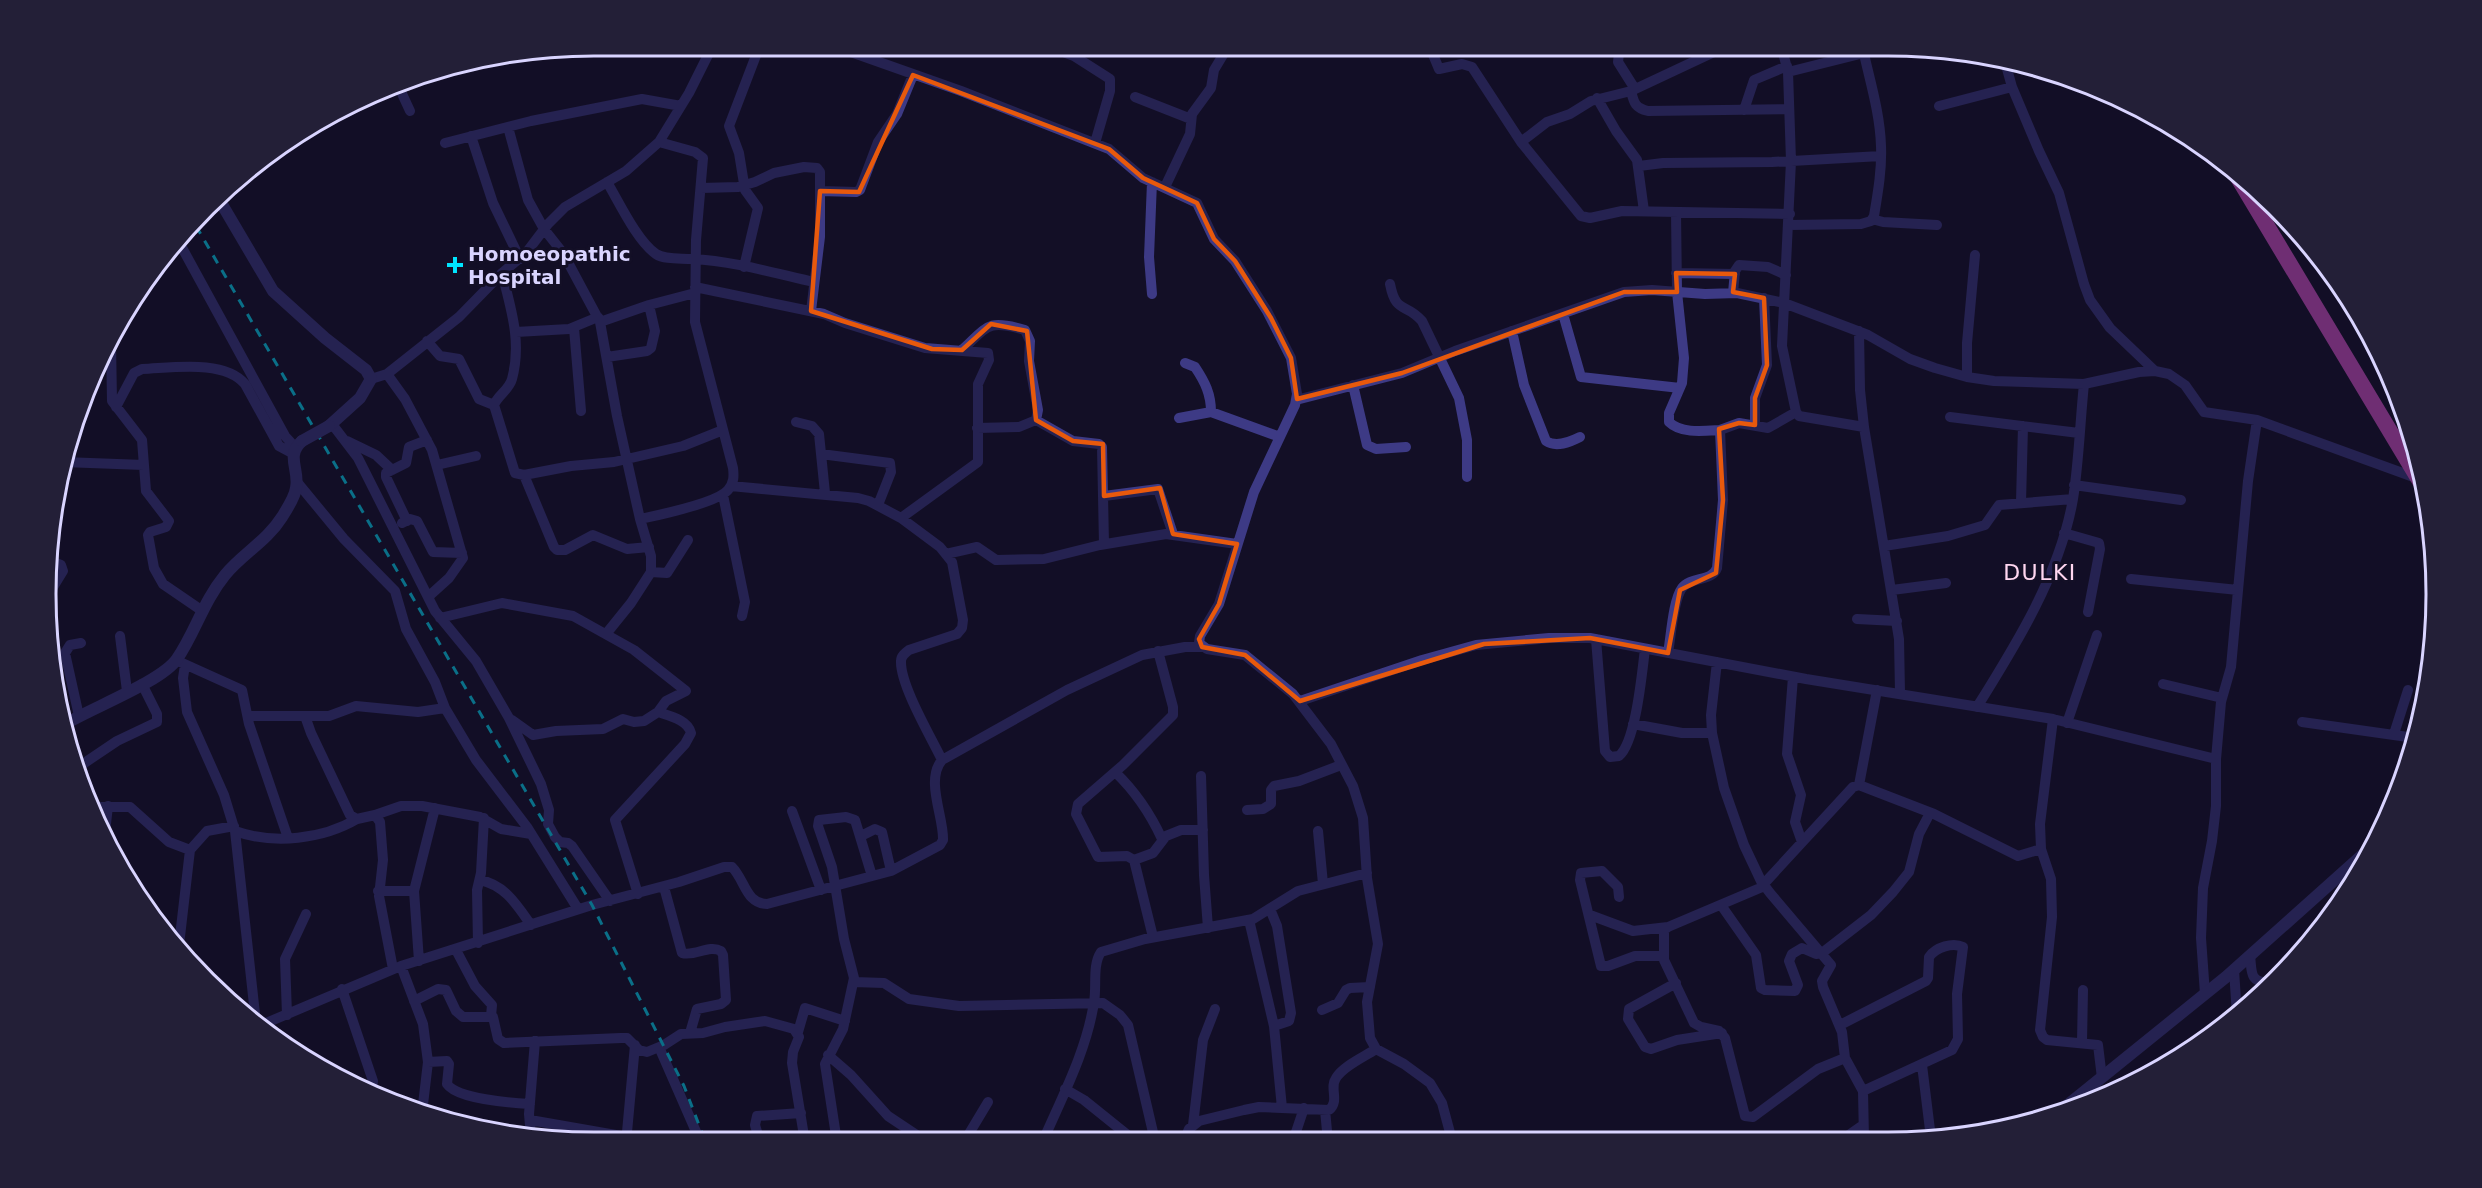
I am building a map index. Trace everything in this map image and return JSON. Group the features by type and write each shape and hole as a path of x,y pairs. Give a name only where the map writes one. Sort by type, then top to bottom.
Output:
{"highway":[{"path":"2247,193 2410,465"}],"street":[{"path":"116,407 134,373 142,369 199,366 227,372 240,378 245,384 279,446 297,448 330,425 360,398 371,379 387,374 459,317 502,273 531,248 544,229 565,207 626,171 659,142 707,56"},
{"path":"744,267 758,208 746,193 739,153 729,126 756,56"},
{"path":"861,56 1116,153 1137,174 1197,203 1214,239 1235,261 1267,311 1291,358 1296,400 1254,492 1219,604 1199,639 1202,647"},
{"path":"1074,56 1110,79 1110,91 1095,144"},
{"path":"1165,188 1190,134 1192,114 1211,88 1214,70 1222,56"},
{"path":"1434,56 1439,69 1462,64 1472,67 1521,142 1581,216 1590,218 1622,211 1790,214"},
{"path":"1619,56 1618,62 1633,90 1634,104 1640,109 1648,111 1789,109"},
{"path":"1521,142 1553,119 1570,114 1597,98 1633,90 1706,56"},
{"path":"1784,56 1788,69 1791,161 1782,346 1796,412 1804,418 1864,427"},
{"path":"1744,110 1754,80 1837,56"},
{"path":"1865,56 1879,122 1881,156 1872,219"},
{"path":"2007,69 2012,87 2059,193 2090,300 2110,328 2155,371"},
{"path":"820,191 856,192 860,189 878,142 897,114 913,75"},
{"path":"1939,106 2012,87"},
{"path":"401,91 410,111"},
{"path":"1136,97 1191,119"},
{"path":"1597,98 1639,166 1644,211"},
{"path":"445,143 508,127 642,99 681,106"},
{"path":"508,127 525,194 544,229 559,246 599,320 617,416 652,562 651,572 631,603 606,634"},
{"path":"471,136 493,203 520,259"},
{"path":"640,519 671,513 723,495 734,479 697,330 696,259 703,158 695,152 659,142"},
{"path":"1639,166 1663,163 1791,161 1881,156"},
{"path":"701,188 744,186 774,173 814,167 819,172 820,237 811,311"},
{"path":"607,182 640,236 655,254 662,257 696,259 744,267 814,282"},
{"path":"1152,182 1149,257 1152,294"},
{"path":"224,203 273,291 325,338 366,370 371,379"},
{"path":"1676,212 1677,292 1684,358 1680,388 1669,413 1669,422 1673,426 1695,431 1720,430 1739,423 1768,428 1796,412"},
{"path":"1789,225 1861,224 1872,219 1883,222 1937,225"},
{"path":"182,248 285,436 297,448 296,490 280,520 257,546 228,571 201,610 181,662 187,712 224,795 234,829 257,1013"},
{"path":"1967,377 1967,343 1975,255"},
{"path":"1733,293 1737,267 1744,265 1768,267 1786,275"},
{"path":"494,405 512,379 517,353 516,332 502,273"},
{"path":"1676,273 1735,274"},
{"path":"1390,285 1393,300 1400,307 1416,314 1422,321 1459,398 1467,440 1467,477"},
{"path":"516,332 573,328 695,290 811,311 925,348 985,352 990,356 978,384 978,462 901,518"},
{"path":"1296,400 1402,373 1624,292 1652,290 1733,293 1784,303 1859,331 1910,358 1967,377 1994,381 2084,384 2155,371 2169,374 2180,379 2204,412 2257,420 2414,483"},
{"path":"1755,425 1755,398 1767,365 1764,298"},
{"path":"607,357 646,351 651,348 655,331 649,305"},
{"path":"1563,314 1581,377 1680,388"},
{"path":"962,350 991,324 1014,327 1028,334 1029,362 1038,410 1036,420"},
{"path":"573,328 581,411"},
{"path":"1512,331 1524,385 1545,441 1552,444 1566,443 1580,437"},
{"path":"1859,331 1860,390 1864,427 1897,621 1900,693"},
{"path":"427,341 440,356 459,359 479,399 494,405"},
{"path":"111,356 111,395 116,407 142,440 146,491 169,520 166,528 150,532 148,535 156,573 168,589 201,610"},
{"path":"1185,363 1195,367 1208,390 1211,399 1210,412"},
{"path":"387,374 405,399 427,440 437,465 462,553 461,562 452,575 428,597"},
{"path":"1977,707 2031,615 2064,533 2073,500 2084,384"},
{"path":"1353,385 1368,446 1376,449 1406,447"},
{"path":"494,405 513,470 519,475 628,459 683,446 723,430"},
{"path":"1179,418 1210,412 1280,437"},
{"path":"1950,417 2079,433"},
{"path":"977,428 1019,427 1036,420"},
{"path":"1036,420 1073,441 1100,444 1103,451 1104,544"},
{"path":"2205,994 2201,938 2203,888 2212,842 2222,698 2231,667 2248,481 2257,420"},
{"path":"796,422 816,429 825,494"},
{"path":"330,425 346,441 358,458 440,618 476,661 509,718 540,784 549,810 548,824 555,837 560,842 572,846 610,901"},
{"path":"2021,502 2023,426"},
{"path":"1668,653 1680,590 1689,582 1711,576 1717,568 1723,500 1720,430"},
{"path":"407,521 386,473 406,463 409,447 427,440"},
{"path":"346,441 376,455 392,470"},
{"path":"821,454 890,463 891,472 878,506"},
{"path":"437,465 476,456"},
{"path":"72,462 144,465"},
{"path":"524,475 557,550 565,550 593,536 627,549 649,547"},
{"path":"297,482 344,538 395,591 406,629 435,682 445,708 476,760 531,834 578,909"},
{"path":"2074,484 2181,500"},
{"path":"731,486 858,498 901,518 946,554 954,569 963,620 962,628 957,634 909,650 903,655 901,661 908,692 942,760"},
{"path":"1104,496 1158,489 1173,534"},
{"path":"723,495 736,555 739,584 745,602 742,616"},
{"path":"1884,546 1948,536 1984,525 1999,505 2073,500"},
{"path":"392,527 414,519 433,552 462,553"},
{"path":"2064,533 2099,543 2100,549 2088,612"},
{"path":"946,554 977,547 996,560 1044,559 1104,544 1173,534 1236,544"},
{"path":"651,572 667,573 688,540"},
{"path":"56,582 63,571 61,565 57,563"},
{"path":"2130,579 2238,590"},
{"path":"1892,590 1946,583"},
{"path":"440,618 492,604 509,603 573,616 634,650 669,680 684,688 684,694 666,701 658,711 644,721 623,719 603,729 556,731 533,735 509,718"},
{"path":"1857,620 1897,621"},
{"path":"2067,723 2097,635"},
{"path":"120,636 127,692"},
{"path":"1300,701 1422,660 1476,645 1549,638 1596,639 1793,677 2053,719 2216,759"},
{"path":"1596,639 1605,751 1607,755 1614,758 1623,753 1633,724 1646,649"},
{"path":"79,716 65,653 70,645 81,643"},
{"path":"267,1022 397,967 478,943 578,909 664,887 728,867 736,871 750,897 760,904 768,904 891,871 936,848 943,840 936,786 937,770 942,760 1067,690 1142,655 1185,646 1202,647 1245,655 1300,701 1331,744 1361,808 1367,873 1378,944 1367,1002 1370,1038 1376,1049 1404,1064 1430,1083 1442,1103 1450,1132"},
{"path":"1154,937 1134,860 1127,856 1098,857 1076,814 1078,804 1115,772 1173,715 1158,651"},
{"path":"71,721 181,662"},
{"path":"181,662 242,690 248,716 288,838"},
{"path":"1716,662 1711,715 1712,733 1727,796 1744,845 1764,885 1831,965 1822,981 1822,987 1840,1025 1845,1058 1863,1091 1864,1132"},
{"path":"1793,677 1787,754 1801,795 1795,818 1802,842"},
{"path":"83,764 117,741 157,722 157,714 142,684"},
{"path":"2163,684 2222,698"},
{"path":"1859,785 1877,690"},
{"path":"2394,734 2408,690"},
{"path":"248,716 335,715 356,706 418,712 445,708"},
{"path":"638,894 615,820 685,744 691,733 690,728 684,722 658,711"},
{"path":"305,716 351,815 357,819"},
{"path":"2053,719 2040,824 2042,849 2051,879 2052,917 2040,1030 2046,1040 2098,1045 2102,1078"},
{"path":"2302,722 2407,736"},
{"path":"1633,724 1682,733 1712,733"},
{"path":"1247,810 1263,809 1271,804 1271,790 1274,786 1299,781 1341,765"},
{"path":"1115,772 1134,791 1148,810 1162,839"},
{"path":"1202,776 1208,928"},
{"path":"1590,915 1633,931 1668,927 1764,885 1853,787 1859,785 1930,813 2018,856 2042,849"},
{"path":"106,822 108,806"},
{"path":"180,938 190,850 207,831 234,829 264,837 288,838 330,832 357,819 408,806 435,808 484,818 501,829 531,834"},
{"path":"99,807 130,807 169,842 190,850"},
{"path":"419,961 414,891 435,808"},
{"path":"792,811 821,890"},
{"path":"1721,905 1753,949 1759,984 1765,990 1791,991 1797,988 1789,957 1798,949 1806,948 1816,954 1822,953 1871,915 1909,872 1919,834 1930,813"},
{"path":"375,815 380,822 383,860 378,891 397,967 423,1023 428,1062 423,1105"},
{"path":"478,943 477,890 480,880 484,818"},
{"path":"835,1132 825,1068 828,1055 841,1034 854,982 844,939 836,886 818,822 822,819 851,818 857,823 872,876"},
{"path":"861,836 875,829 882,832 891,871"},
{"path":"1134,860 1153,853 1162,839 1181,830 1203,830"},
{"path":"1318,831 1323,884"},
{"path":"2087,1095 2102,1078 2234,970 2355,862"},
{"path":"1619,897 1618,887 1602,871 1581,873 1580,880 1601,966 1608,966 1635,956 1663,956"},
{"path":"1047,1132 1085,1037 1094,1002 1097,961 1101,952 1154,937 1249,920 1298,891 1367,873"},
{"path":"480,880 499,886 531,925"},
{"path":"664,887 682,953 688,954 714,948 721,951 723,955 726,1000 721,1004 697,1009 690,1033"},
{"path":"378,891 414,891"},
{"path":"1270,909 1277,926 1291,1013 1289,1021 1274,1026"},
{"path":"287,1015 285,959 306,914"},
{"path":"1249,920 1274,1026 1282,1108"},
{"path":"1668,927 1663,934 1663,956 1694,1023 1722,1033 1743,1112 1749,1117 1753,1117 1818,1069 1845,1058"},
{"path":"1840,1025 1926,981 1929,957 1933,952 1946,946 1961,945 1964,950 1957,994 1956,1045 1953,1050 1863,1091"},
{"path":"456,950 475,987 492,1005 491,1016 495,1021 500,1041 627,1038 639,1050 647,1052 681,1034 703,1033 765,1021 798,1032"},
{"path":"2250,955 2254,979 2261,982"},
{"path":"2234,970 2236,1004"},
{"path":"854,982 884,983 917,1001 959,1006 1094,1002 1107,1006 1126,1020 1128,1025 1153,1132"},
{"path":"1676,983 1629,1009 1628,1019 1645,1047 1651,1049 1677,1040 1722,1033"},
{"path":"1322,1010 1338,1003 1346,990 1350,988 1370,987"},
{"path":"414,1001 442,988 448,992 456,1011 463,1017 491,1016"},
{"path":"342,989 373,1085"},
{"path":"2082,1042 2083,990"},
{"path":"804,1132 792,1063 805,1008 845,1021"},
{"path":"1189,1132 1193,1125 1203,1040 1215,1009"},
{"path":"531,1129 535,1041"},
{"path":"628,1132 635,1045"},
{"path":"659,1047 695,1132"},
{"path":"1193,1125 1244,1110 1304,1108 1325,1110 1332,1108 1335,1102 1333,1084 1336,1077 1376,1049"},
{"path":"828,1055 851,1075 888,1116 912,1132"},
{"path":"428,1062 447,1061 449,1064 447,1084 454,1090 493,1101 530,1104"},
{"path":"1922,1065 1930,1130"},
{"path":"428,1079 447,1079"},
{"path":"1065,1089 1084,1100 1124,1132"},
{"path":"970,1132 988,1102"},
{"path":"1296,1132 1304,1108"},
{"path":"1325,1110 1327,1132"},
{"path":"757,1132 755,1125 757,1116 801,1113"},
{"path":"530,1120 587,1132"},
{"path":"1853,1132 1863,1125"}],"highlighted area":[{"path":"913,75 1109,149 1143,178 1197,203 1214,239 1235,261 1271,318 1291,358 1297,399 1402,373 1624,292 1677,292 1676,273 1735,274 1733,292 1764,298 1767,365 1755,398 1755,425 1739,423 1719,429 1723,500 1716,573 1680,590 1668,653 1590,638 1484,644 1300,701 1245,655 1202,647 1199,639 1219,604 1237,544 1173,534 1160,488 1104,496 1103,444 1073,441 1036,420 1027,331 991,324 962,350 932,349 811,311 820,191 859,192"}],"railway":[{"path":"198,229 592,905 684,1086 702,1132"}],"place":[{"name":"Homoeopathic Hospital","path":"455,265"}],"district":[{"name":"DULKI","path":"2040,572"}]}
